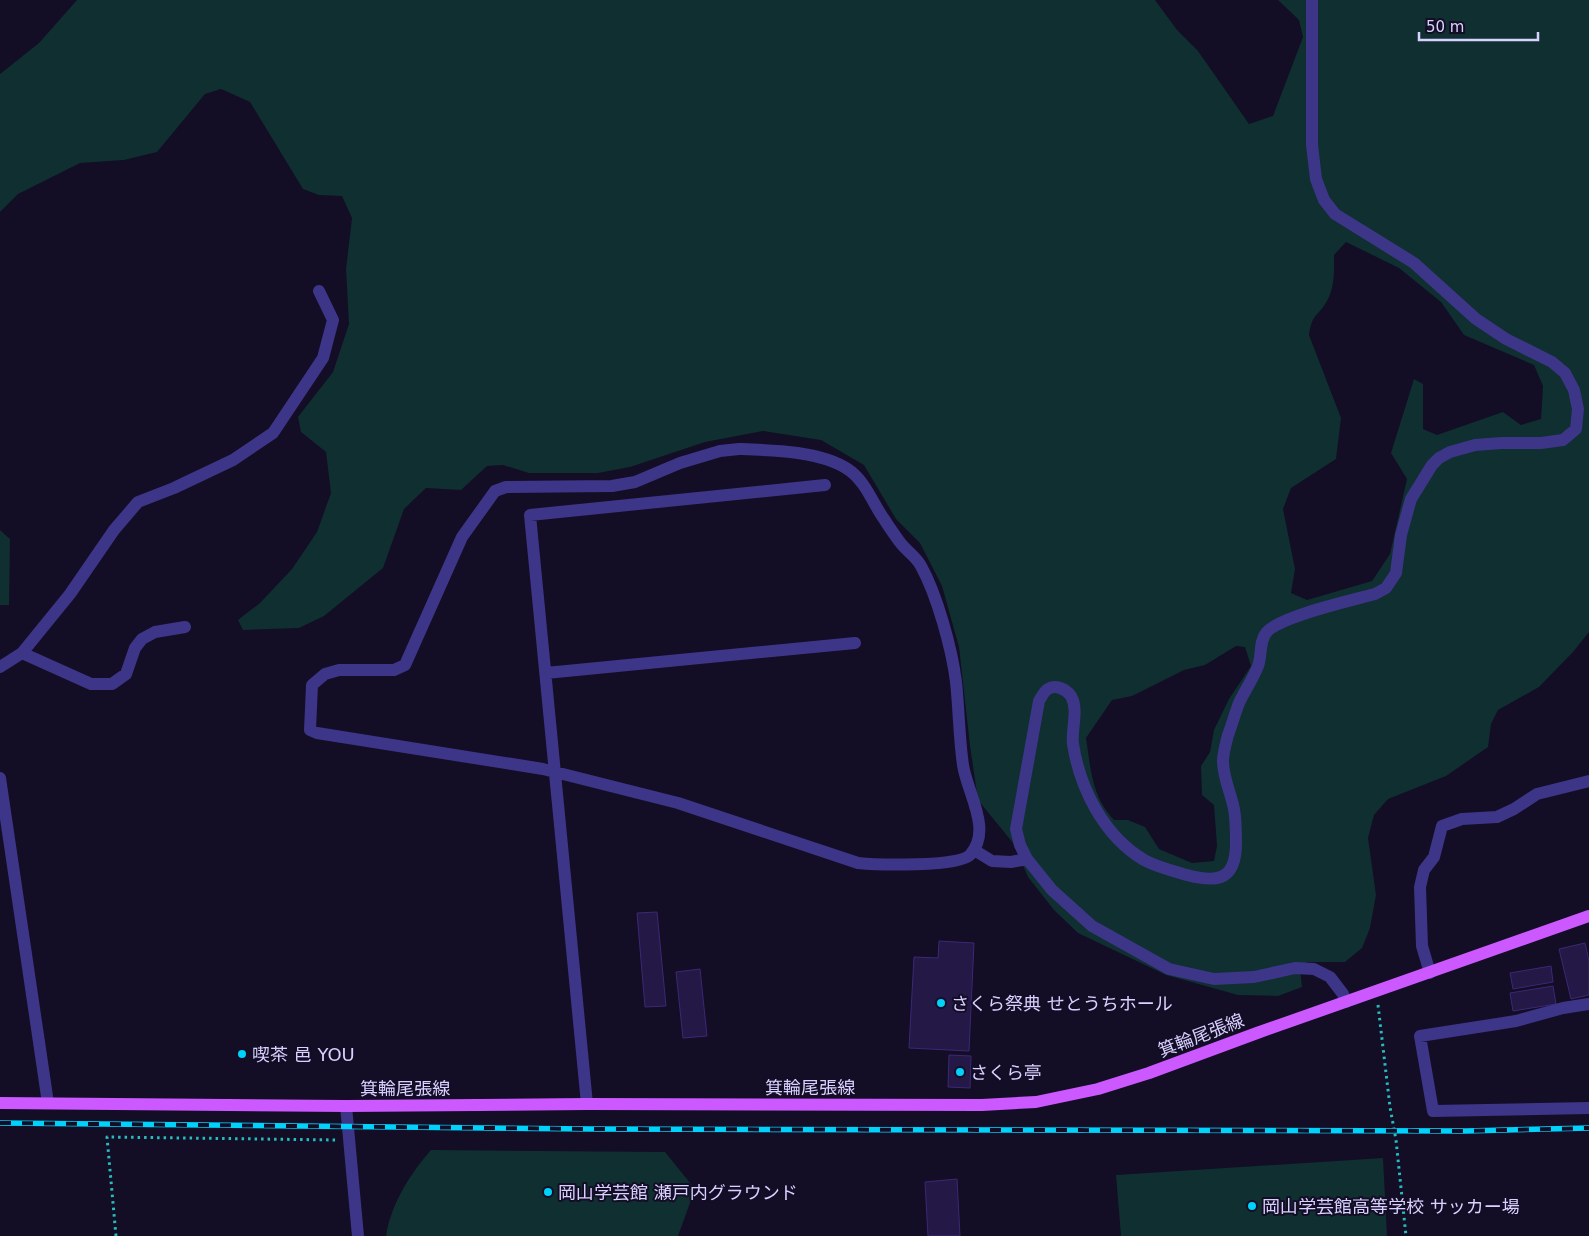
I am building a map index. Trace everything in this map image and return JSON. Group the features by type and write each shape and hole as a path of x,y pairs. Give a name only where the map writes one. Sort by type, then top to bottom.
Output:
{"main road":[{"name":"箕輪尾張線","path":"0,1103 346,1106 587,1104 982,1105 1036,1102 1098,1089 1149,1074 1257,1033 1589,916"}],"street":[{"path":"1312,0 1312,145 1316,179 1324,200 1335,214 1414,263 1476,318 1506,339 1552,362 1565,373 1574,390 1578,409 1576,429 1563,440 1541,443 1475,445 1450,452 1440,458 1432,466 1411,499 1401,536 1396,573 1386,588 1375,594 1293,618 1275,625 1266,633 1261,646 1259,664 1239,704 1226,741 1223,760 1225,777 1234,808 1236,829 1236,856 1233,868 1226,876 1212,878 1190,876 1145,860 1129,849 1106,824 1092,804 1079,774 1073,742 1074,712 1071,696 1064,689 1056,687 1048,689 1038,701 1016,829 1020,845 1027,859 1052,890 1092,926 1169,969 1214,979 1254,977 1295,968 1314,969 1330,977 1343,994 1346,1002"},
{"path":"0,667 22,653 70,594 114,530 138,502 174,488 233,460 273,433 323,358 333,320 319,291"},
{"path":"740,449 778,451 832,460 851,471 862,483 900,543 915,556 922,567 937,603 956,681 963,766 977,812 979,836 974,850 968,858 951,862 878,866 858,863 678,803 542,769 317,733 310,730 312,685 325,674 339,670 394,670 405,665 462,537 495,491 506,487 612,486 635,482 680,463 720,451 740,449"},
{"path":"587,1104 530,514 825,485"},
{"path":"22,653 91,684 112,684 126,674 135,648 142,639 155,632 185,627"},
{"path":"546,673 855,643"},
{"path":"0,778 48,1103"},
{"path":"1430,973 1422,946 1420,887 1424,870 1434,856 1442,826 1462,819 1497,817 1514,809 1537,794 1589,781"},
{"path":"974,850 992,861 1012,862 1027,859"},
{"path":"1589,1004 1563,1008 1516,1021 1420,1036 1433,1111 1589,1108"},
{"path":"346,1106 358,1236"}],"path":[{"path":"1376,992 1390,1107 1396,1140 1406,1236"},
{"path":"116,1236 107,1137 349,1140"}],"green space":[{"path":"77,0 1155,0 1177,30 1198,51 1249,124 1273,116 1303,37 1299,20 1278,0 1589,0 1589,632 1573,652 1539,687 1498,710 1491,724 1488,747 1446,776 1388,799 1374,815 1368,838 1376,895 1370,928 1362,948 1345,962 1307,962 1300,969 1302,987 1278,996 1238,995 1166,975 1078,933 1054,910 1028,877 1013,843 978,800 959,647 942,586 920,543 896,519 864,465 821,440 763,431 705,442 630,467 598,473 529,473 503,465 487,466 461,490 426,488 404,509 383,568 324,616 299,628 243,630 238,620 260,603 292,569 317,532 331,493 326,452 301,432 298,417 333,372 349,324 346,269 352,218 342,196 319,195 303,189 250,102 221,89 205,94 157,152 124,160 80,163 18,194 0,212 0,74 39,43","holes":["1346,242 1399,268 1441,302 1464,335 1534,365 1543,386 1541,419 1521,425 1503,412 1437,435 1423,429 1423,384 1414,379 1391,453 1407,479 1390,554 1372,581 1307,600 1291,593 1295,569 1283,509 1291,488 1336,459 1341,418 1309,335 1314,319 1330,296 1334,278 1334,255","1236,646 1245,647 1251,666 1229,699 1214,730 1210,752 1201,766 1202,795 1214,805 1217,846 1214,861 1192,863 1159,849 1145,827 1128,820 1114,820 1106,811 1093,781 1086,738 1112,700 1132,696 1184,670 1205,665"]},
{"path":"0,530 10,539 9,605 0,605"},
{"name":"岡山学芸館 瀬戸内グラウンド","path":"431,1150 665,1152 695,1189 678,1236 386,1236 392,1212 402,1190"},
{"name":"岡山学芸館高等学校 サッカー場","path":"1383,1158 1387,1236 1121,1236 1116,1175"}],"building":[{"path":"657,912 666,1006 645,1007 637,913"},
{"name":"さくら祭典 せとうちホール","path":"939,941 974,943 969,1051 909,1048 914,957 938,958"},
{"path":"1585,943 1589,961 1589,995 1571,999 1559,949"},
{"path":"1551,966 1553,982 1513,989 1510,973"},
{"path":"700,969 707,1036 683,1038 676,972"},
{"path":"1553,986 1556,1004 1513,1011 1510,993"},
{"name":"さくら亭","path":"949,1055 971,1056 970,1088 948,1087"},
{"path":"957,1179 960,1236 928,1236 925,1182"}],"railway":[{"path":"0,1123 591,1129 1466,1131 1589,1128"}],"place":[{"name":"さくら祭典 せとうちホール","path":"941,1003"},
{"name":"喫茶 邑 YOU","path":"242,1054"},
{"name":"さくら亭","path":"960,1072"},
{"name":"岡山学芸館 瀬戸内グラウンド","path":"548,1192"},
{"name":"岡山学芸館高等学校 サッカー場","path":"1252,1206"}]}
